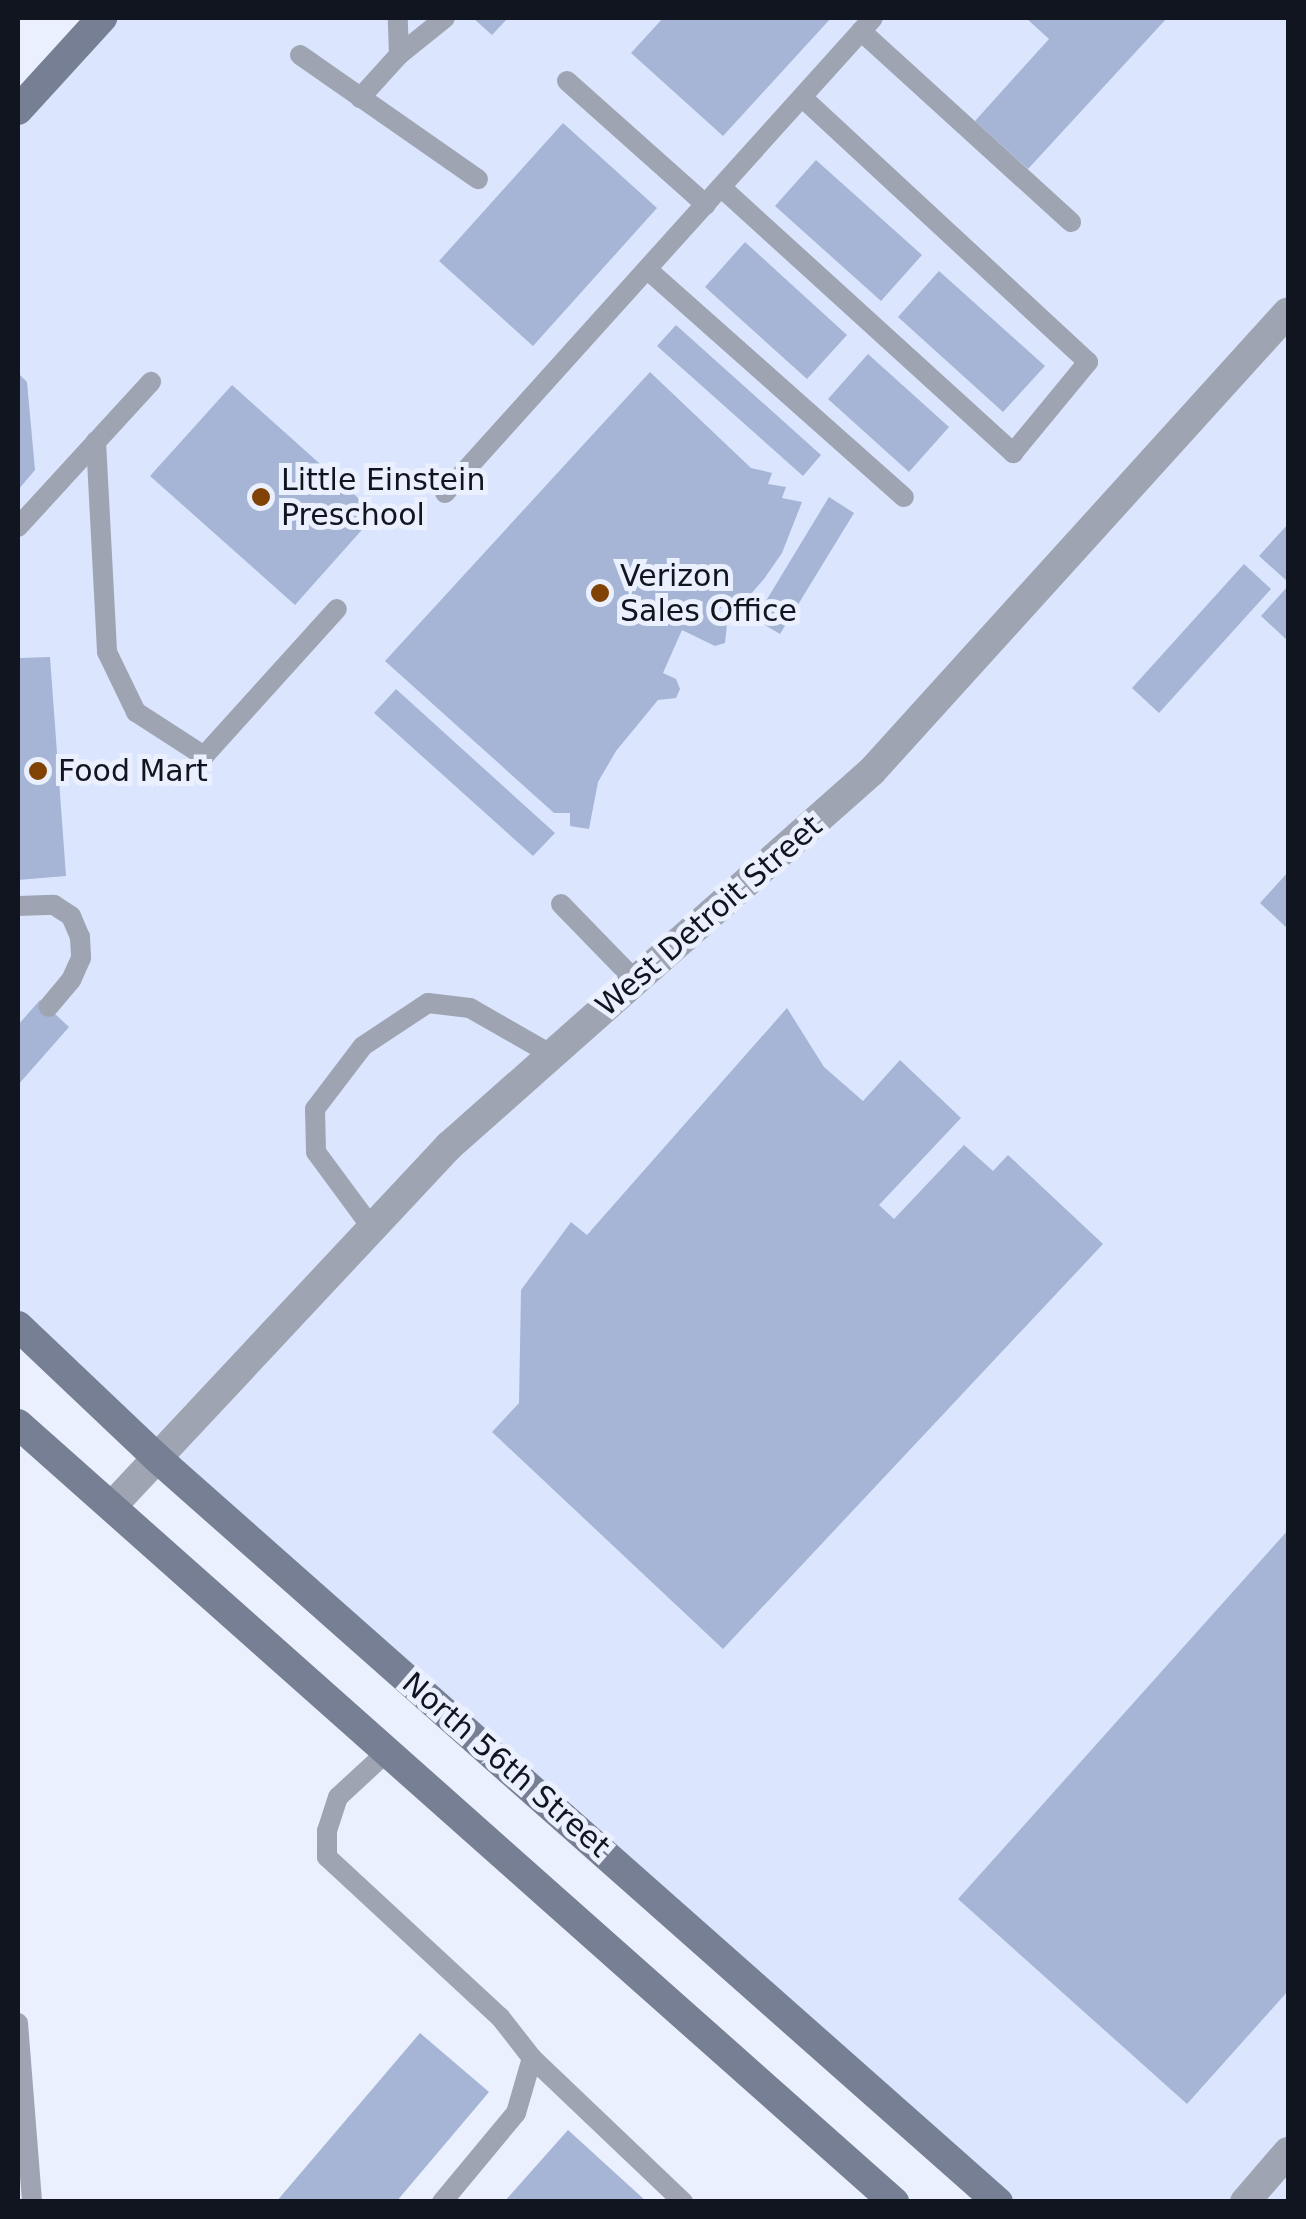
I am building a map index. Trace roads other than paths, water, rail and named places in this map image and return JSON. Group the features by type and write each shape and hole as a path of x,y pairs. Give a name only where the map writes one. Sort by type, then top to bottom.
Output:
{"main road":[{"path":"18,110 102,18"},
{"name":"North 56th Street","path":"18,1326 157,1458 998,2202"},
{"path":"18,1424 113,1504 894,2202"}],"street":[{"name":"West Detroit Street","path":"113,1504 449,1146 872,771 1288,312"},
{"path":"1245,2202 1288,2152"}],"lane":[{"path":"398,18 399,55"},
{"path":"399,55 423,18"},
{"path":"360,98 399,55 445,18"},
{"path":"445,493 867,24 1072,222"},
{"path":"300,55 478,179"},
{"path":"567,81 706,205"},
{"path":"722,188 1013,454 1088,362 804,98"},
{"path":"648,270 904,496"},
{"path":"18,527 151,382"},
{"path":"96,442 107,652 136,712 204,756 337,609"},
{"path":"561,904 636,981"},
{"path":"18,906 54,905 71,916 80,937 80,958 71,980 48,1007"},
{"path":"372,1228 316,1152 315,1109 363,1046 428,1003 470,1008 552,1055"},
{"path":"389,1750 338,1797 326,1831 327,1857 500,2017 532,2058 683,2202"},
{"path":"18,2023 32,2202"},
{"path":"442,2202 516,2112 532,2058"}],"place":[{"name":"Little Einstein Preschool","path":"261,497"},
{"name":"Verizon Sales Office","path":"600,593"},
{"name":"Food Mart","path":"38,771"}]}
